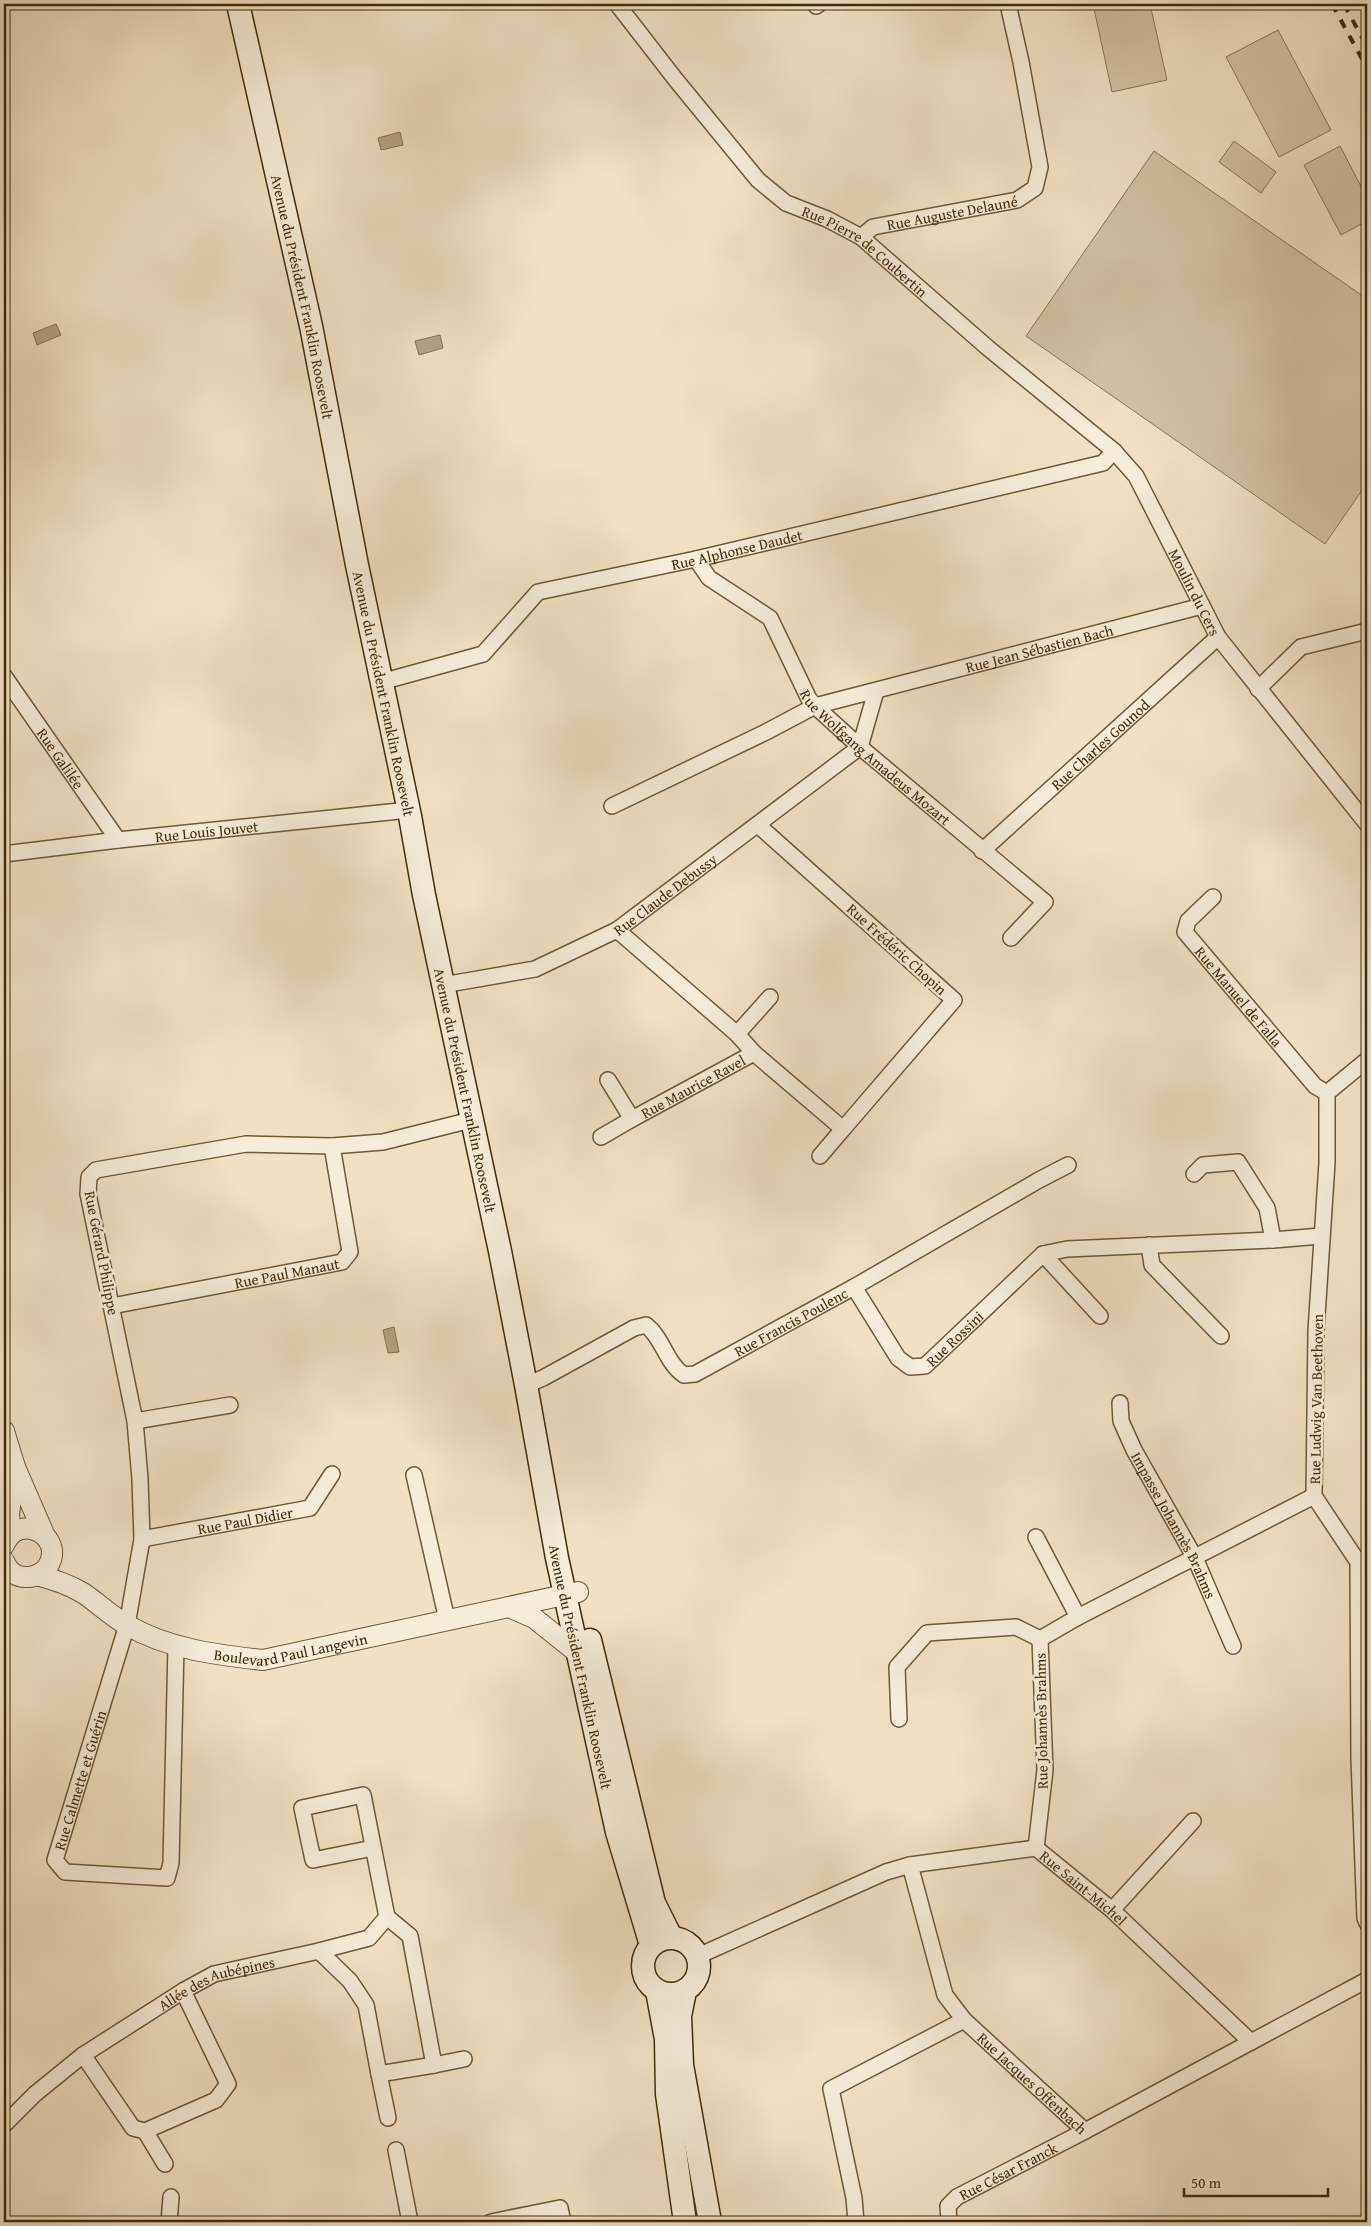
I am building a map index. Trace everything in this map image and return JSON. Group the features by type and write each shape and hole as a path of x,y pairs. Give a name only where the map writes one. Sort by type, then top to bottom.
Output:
{"main road":[{"name":"Avenue du Président Franklin Roosevelt","path":"238,4 311,326 443,985 526,1385 572,1556 572,1593 578,1654 587,1702 617,1832 661,1941"},
{"name":"Avenue du Président Franklin Roosevelt","path":"572,1593 654,1903 661,1941"},
{"path":"682,1939 692,1946 698,1956 700,1966 698,1977 692,1986 685,1991 676,1994 657,1991 649,1984 644,1975 644,1959 661,1941 682,1939"},
{"path":"657,1991 666,2039 667,2094 685,2222"},
{"path":"685,1991 680,2016 682,2065 710,2222"}],"street":[{"name":"Rue Pierre de Coubertin","path":"617,4 758,180 786,203 826,219 860,237 988,348 1114,451 1136,476"},
{"name":"Rue Auguste Delauné","path":"860,237 873,227 1017,200 1035,188 1040,167 1021,62 1008,4"},
{"name":"Rue Alphonse Daudet","path":"382,682 483,654 538,592 696,558 1103,462 1114,451"},
{"name":"Moulin du Cers","path":"1136,476 1218,637 1262,695"},
{"name":"Rue Wolfgang Amadeus Mozart","path":"696,558 709,578 770,618 809,699 815,706 860,747 1044,902 1011,938"},
{"name":"Rue Jean Sébastien Bach","path":"612,806 766,732 815,706 1202,606"},
{"path":"1367,631 1301,647 1262,695 1367,824"},
{"name":"Rue Charles Gounod","path":"982,851 1218,637"},
{"name":"Rue Galilée","path":"4,676 118,840"},
{"path":"860,747 876,691"},
{"name":"Rue Claude Debussy","path":"443,985 535,968 617,930 860,747"},
{"name":"Rue Louis Jouvet","path":"4,854 118,840 409,810"},
{"name":"Rue Frédéric Chopin","path":"758,825 954,1000 820,1156"},
{"name":"Rue Manuel de Falla","path":"1214,897 1188,921 1185,932 1316,1086 1327,1093"},
{"path":"617,930 736,1034 754,1054 843,1130"},
{"path":"736,1034 770,997"},
{"name":"Rue Maurice Ravel","path":"601,1136 754,1054"},
{"path":"1327,1093 1367,1060"},
{"name":"Rue Maurice Ravel","path":"608,1080 632,1119"},
{"name":"Rue Ludwig Van Beethoven","path":"1327,1093 1327,1163 1316,1331 1314,1496 1362,1558 1365,1918 1367,1923"},
{"name":"Rue Gérard Philippe","path":"127,1625 142,1539 140,1479 135,1421 88,1194 89,1177 96,1170 246,1144 332,1146 383,1142 471,1120"},
{"name":"Rue Paul Manaut","path":"112,1306 342,1262 350,1252 332,1146"},
{"path":"1194,1174 1203,1165 1238,1162 1267,1208 1273,1240"},
{"name":"Rue Francis Poulenc","path":"526,1385 543,1378 634,1328 646,1325 654,1331 677,1370 684,1375 695,1374 854,1287 1068,1165"},
{"path":"1043,1254 1067,1249 1273,1240 1321,1236"},
{"path":"1149,1245 1152,1265 1221,1336"},
{"path":"1043,1254 1100,1316"},
{"name":"Rue Rossini","path":"854,1287 898,1358 910,1367 925,1366 1043,1254"},
{"name":"Impasse Johannès Brahms","path":"1120,1403 1121,1421 1134,1450 1195,1558 1233,1646"},
{"path":"135,1421 230,1405"},
{"path":"8,1449 44,1534"},
{"path":"7,1539 9,1514 8,1449"},
{"name":"Rue Paul Didier","path":"142,1539 310,1508 332,1474"},
{"path":"414,1475 447,1620"},
{"name":"Rue Johannès Brahms","path":"1036,1848 1044,1770 1040,1639 1078,1617 1314,1496"},
{"path":"7,1539 17,1530 31,1528 44,1534"},
{"name":"Boulevard Paul Langevin","path":"44,1534 51,1546 52,1554 83,1594"},
{"path":"1036,1537 1078,1617"},
{"path":"4,1561 9,1569 21,1578 47,1568 52,1554"},
{"name":"Boulevard Paul Langevin","path":"21,1578 61,1582 83,1594 127,1625 176,1646 228,1656 263,1660 572,1593"},
{"path":"509,1607 534,1618 578,1654"},
{"name":"Rue Calmette et Guérin","path":"127,1625 55,1860 65,1872 167,1878 171,1863 176,1646"},
{"path":"899,1719 897,1667 927,1633 1016,1628 1040,1639"},
{"path":"373,1848 313,1860 302,1808 363,1795 387,1917 410,1936 434,2065"},
{"path":"1112,1910 1193,1821"},
{"name":"Rue Saint-Michel","path":"698,1956 886,1872 910,1864 1036,1848 1112,1910 1251,2042"},
{"name":"Rue Jacques Offenbach","path":"910,1864 944,1994 964,2020 1085,2131 1251,2042"},
{"name":"Allée des Aubépines","path":"4,2125 35,2094 83,2055 183,1990 214,1974 369,1938 387,1917"},
{"path":"319,1951 350,1981 366,2005 388,2118"},
{"path":"1251,2042 1367,1980"},
{"path":"83,2055 133,2128 145,2131 216,2100 228,2084 183,1990"},
{"path":"856,2222 854,2198 831,2089 964,2020"},
{"path":"379,2074 464,2059"},
{"path":"145,2131 165,2164"},
{"name":"Rue César Franck","path":"950,2222 948,2206 956,2197 1085,2131"},
{"path":"396,2150 410,2222"},
{"path":"169,2222 170,2197"},
{"path":"491,2222 560,2208 563,2222"}],"shaded area":[{"path":"1093,4 1150,4 1167,80 1112,92"},
{"path":"1278,30 1331,130 1279,157 1226,57"},
{"path":"400,132 403,145 381,150 378,138"},
{"path":"1234,141 1276,172 1261,193 1219,162"},
{"path":"1340,146 1367,198 1367,221 1341,235 1304,165"},
{"path":"1154,151 1367,299 1367,483 1325,544 1026,336"},
{"path":"56,324 61,335 37,345 33,333"},
{"path":"440,335 443,348 419,355 415,341"},
{"path":"394,1327 399,1352 388,1353 383,1330"}],"railway":[{"path":"1332,4 1367,68"},
{"path":"1344,4 1367,47"}]}
